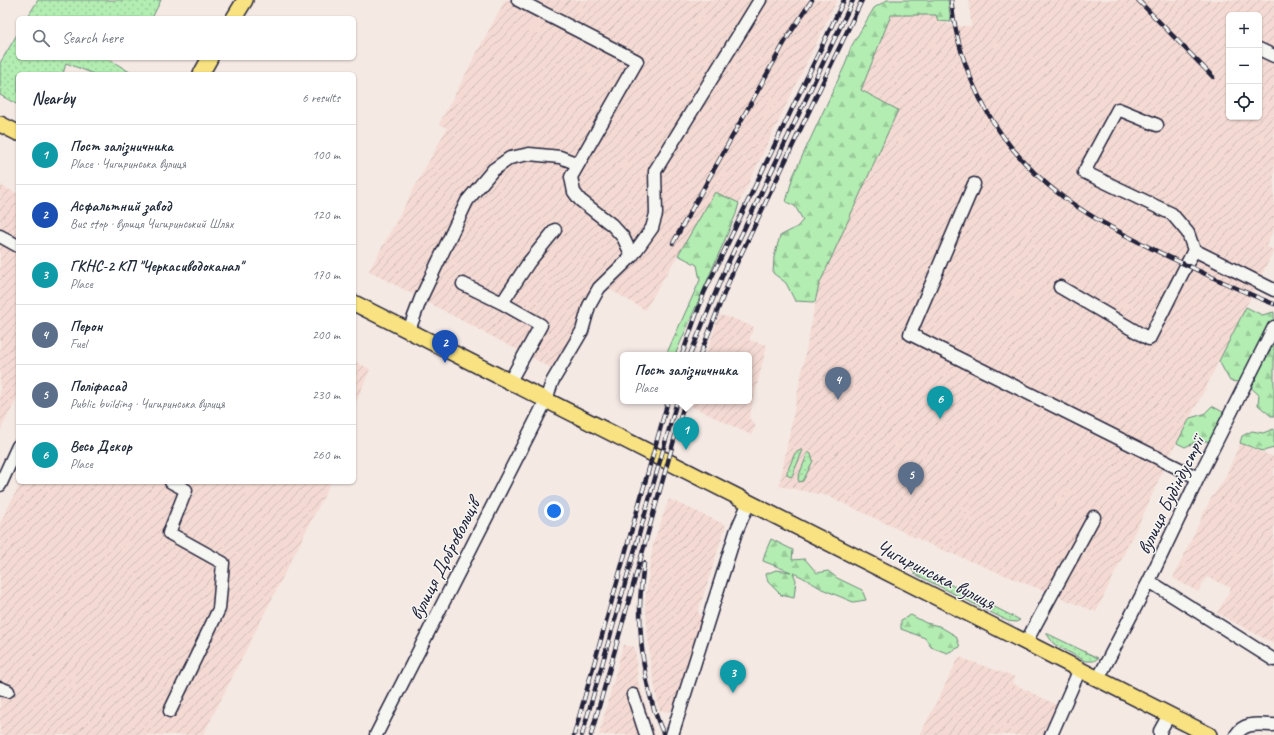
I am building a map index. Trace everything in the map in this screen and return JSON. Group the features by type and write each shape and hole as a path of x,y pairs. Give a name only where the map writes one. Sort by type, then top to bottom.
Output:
{"main road":[{"path":"235,16 245,0"},
{"path":"202,72 209,60"},
{"path":"0,124 16,132"},
{"name":"Чигиринська вулиця","path":"356,304 1209,735"}],"street":[{"path":"518,0 637,61 571,177 574,192 580,200 612,225 623,237 632,256"},
{"name":"вулиця Добровольців","path":"376,735 546,400 552,382 582,331 589,306 599,288 632,256 652,228 656,214 656,171 760,0"},
{"path":"1262,50 1274,56"},
{"path":"1157,125 1118,109 1084,172 1172,214 1188,233 1194,250 1274,290"},
{"path":"409,330 421,298 466,201 493,170 510,158 529,154 560,157 578,164"},
{"path":"974,184 910,334 1198,478"},
{"path":"502,303 529,262 555,230"},
{"path":"0,236 16,245"},
{"path":"1060,287 1149,339 1194,250"},
{"path":"463,284 502,303 541,325 510,381"},
{"name":"вулиця Будіндустрії","path":"1098,679 1149,581 1198,478 1271,342 1274,327"},
{"path":"0,485 16,450"},
{"path":"170,711 219,609 223,564 169,533 186,490 175,484"},
{"path":"672,735 736,532 749,502"},
{"path":"1026,642 1094,517"},
{"path":"1149,581 1274,660"},
{"path":"1051,735 1080,670"},
{"path":"633,695 646,735"},
{"path":"1160,735 1160,731 1169,714"},
{"path":"1236,735 1242,728 1250,724 1274,725"}],"shaded area":[{"path":"505,0 837,0 739,203 715,193 645,310 604,286 555,370 369,271 447,128 439,124"},
{"path":"969,0 1274,0 1274,229 1266,246 1274,250 1203,393 1168,459 1144,513 1096,612 933,546 828,496 779,486 819,285 898,110 861,90 891,15 936,15 938,21 956,26 971,26"},
{"path":"0,185 16,193 16,400 0,431"},
{"path":"719,315 732,318 754,327 749,340 767,345 749,418 756,426 751,435 691,406 691,404 752,404 752,352 707,352"},
{"path":"356,362 370,369 356,403"},
{"path":"1240,443 1274,457 1274,644 1217,613 1231,588 1207,577 1198,592 1173,578 1209,502 1225,478"},
{"path":"20,484 330,484 203,735 0,735 0,523"},
{"path":"669,499 726,525 698,612 702,617 674,706 668,712 659,710 650,661 645,601 653,544"},
{"path":"623,645 635,647 638,681 655,735 599,735"},
{"path":"959,657 1015,677 1012,683 1069,711 1058,735 920,735"}],"green space":[{"path":"38,0 161,0 153,16 28,16"},
{"path":"887,0 948,0 951,22 938,21 936,15 891,15 861,90 898,110 819,285 815,302 795,301 786,283 773,273 774,257 780,236 797,227 803,220 795,206 786,202 793,176 845,65 851,47 874,8"},
{"path":"16,36 16,60 110,60 130,72 89,72 66,63 64,72 16,72 16,104 0,95 0,63"},
{"path":"715,192 739,203 736,214 676,352 667,352 700,280 697,265 678,255"},
{"path":"1246,307 1262,315 1274,312 1274,416 1271,416 1258,405 1259,395 1246,383 1230,381 1219,361"},
{"path":"1212,406 1230,416 1217,443 1200,440 1185,447 1177,443 1190,418 1204,414"},
{"path":"1274,429 1274,448 1263,451 1240,443 1242,436 1252,431 1263,433"},
{"path":"803,450 791,477 787,475 787,472 795,453"},
{"path":"808,452 811,454 813,461 803,481 799,482 798,478"},
{"path":"771,539 793,550 792,560 805,559 817,573 828,571 837,578 862,590 866,600 853,602 822,589 793,573 796,580 794,598 781,595 768,582 766,574 776,570 791,572 763,561"},
{"path":"910,564 1020,620 1016,622 1008,621 915,574"},
{"path":"911,615 926,623 939,626 956,636 960,647 947,653 931,647 925,638 901,629 901,620"},
{"path":"1046,633 1098,658 1094,661 1085,661 1054,644"}],"railway":[{"path":"673,243 787,38 812,0"},
{"path":"683,352 704,293 844,0"},
{"path":"691,352 726,267 853,0"},
{"path":"701,352 733,271 862,0"},
{"path":"951,0 963,58 986,110 1002,135 1040,178 1076,206 1114,229 1169,257 1274,304"},
{"path":"1138,0 1213,77"},
{"path":"574,735 667,404"},
{"path":"582,735 676,404"},
{"path":"591,735 684,404"},
{"path":"644,563 640,609 641,641 648,689 664,735"}],"place":[{"name":"Асфальтний завод","path":"445,363"},
{"name":"Перон","path":"838,400"},
{"name":"Весь Декор","path":"940,419"},
{"name":"Пост залізничника","path":"686,450"},
{"name":"Поліфасад","path":"911,495"},
{"name":"ГКНС-2 КП \"Черкасиводоканал\"","path":"733,693"}]}
